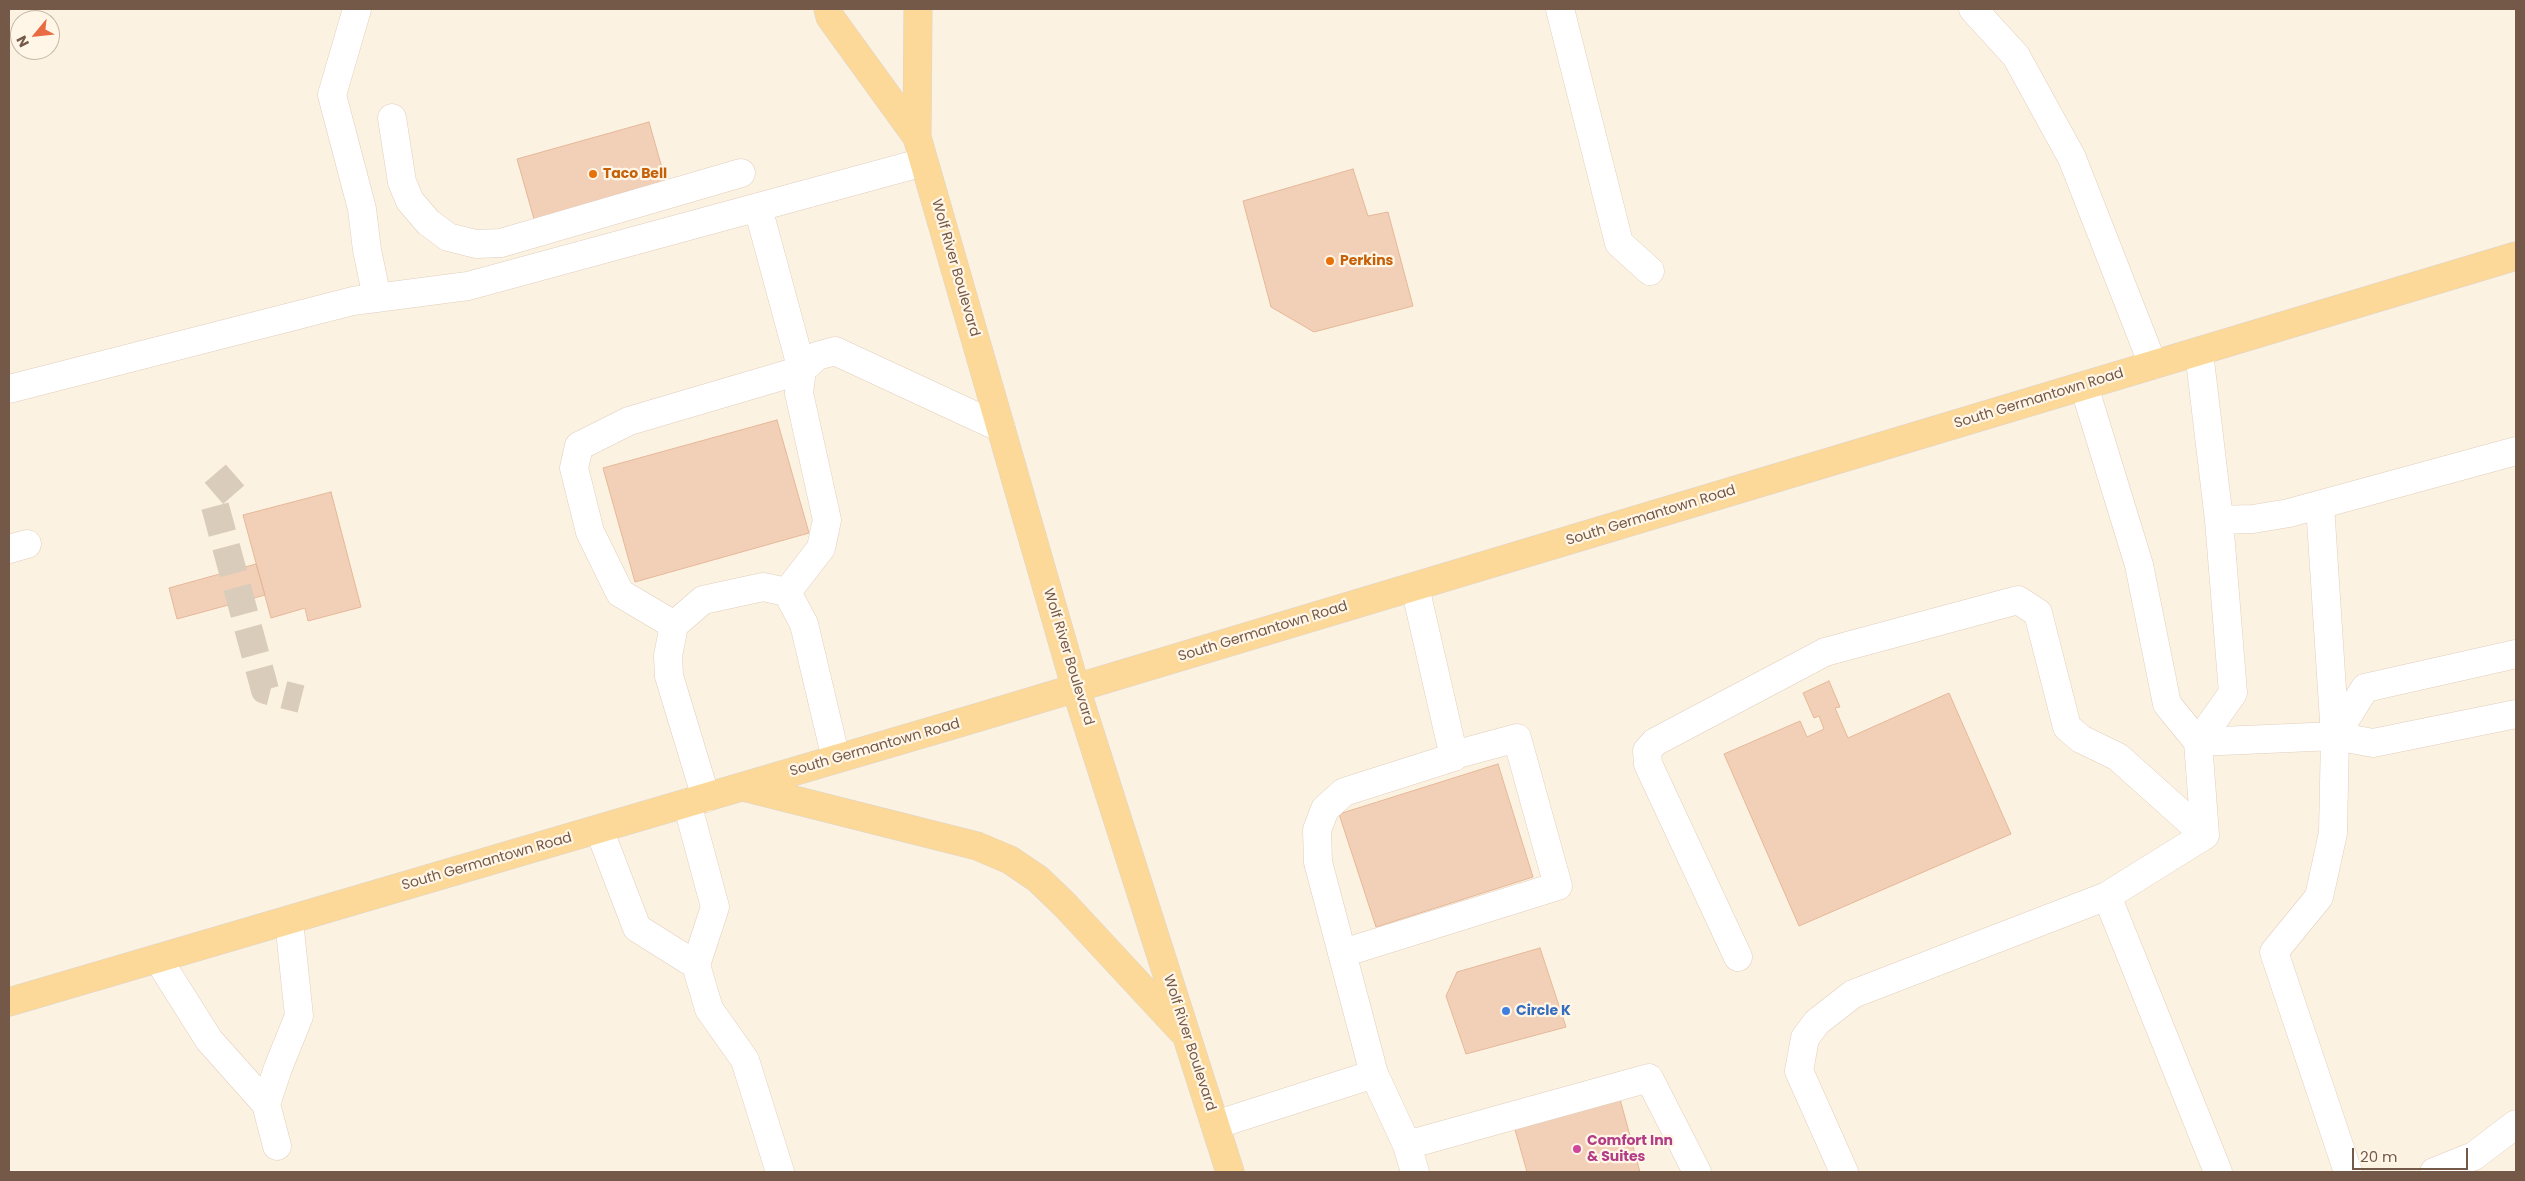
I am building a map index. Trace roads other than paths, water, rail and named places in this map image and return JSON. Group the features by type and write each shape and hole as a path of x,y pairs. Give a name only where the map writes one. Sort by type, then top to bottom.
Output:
{"main road":[{"name":"Wolf River Boulevard","path":"828,9 830,17 921,150"},
{"name":"Wolf River Boulevard","path":"918,9 921,150 1076,688 1230,1172"},
{"name":"South Germantown Road","path":"9,1002 836,760 2516,256"},
{"path":"742,787 977,846 1010,860 1038,879 1065,905 1186,1034"}],"street":[{"path":"357,9 332,96 362,209 367,250 377,298"},
{"path":"1560,9 1620,243 1650,271"},
{"path":"1973,9 2016,56 2072,158 2153,365"},
{"path":"392,118 402,182 410,201 428,222 448,237 476,244 502,242 740,173"},
{"path":"9,389 353,301 468,286 758,208 921,150"},
{"path":"758,208 802,370 799,393 827,520 821,548 787,592"},
{"path":"674,625 620,593 590,532 574,468 579,446 629,422 802,370 817,356 835,350 1001,428"},
{"path":"2198,742 2233,693 2219,520 2199,352"},
{"path":"2084,386 2139,566 2167,704 2198,742 2205,835"},
{"path":"2219,520 2253,519 2320,505 2516,451"},
{"path":"2320,505 2335,736 2333,833 2319,897 2274,952 2348,1172"},
{"path":"780,1172 745,1060 709,1008 696,965 715,907 696,801 669,676 668,656 674,625 703,600 763,587 787,592"},
{"path":"1414,587 1454,755"},
{"path":"787,592 804,624 836,760"},
{"path":"1738,957 1648,764 1647,751 1655,742 1825,652 2018,600 2038,613 2067,727 2081,740 2118,757 2205,835"},
{"path":"2335,736 2365,688 2516,654"},
{"path":"2198,742 2335,736 2373,743 2516,714"},
{"path":"1343,953 1558,886 1517,738 1454,755 1454,757 1344,792 1325,809 1317,830 1318,862 1374,1074 1407,1145 1415,1172"},
{"path":"599,829 637,928 696,965"},
{"path":"1844,1172 1799,1071 1805,1038 1817,1022 1853,994 2107,896 2205,835"},
{"path":"2107,896 2218,1172"},
{"path":"266,1104 299,1016 289,921"},
{"path":"158,959 209,1040 266,1104 278,1146"},
{"path":"1215,1125 1374,1074"},
{"path":"1407,1145 1649,1078 1698,1172"},
{"path":"2434,1172 2474,1156 2516,1124"}],"tunnel":[{"path":"235,475 212,495 265,690 301,699"}],"place":[{"name":"Taco Bell","path":"593,174"},
{"name":"Perkins","path":"1330,261"},
{"name":"Circle K","path":"1506,1011"},
{"name":"Comfort Inn & Suites","path":"1577,1149"}]}
